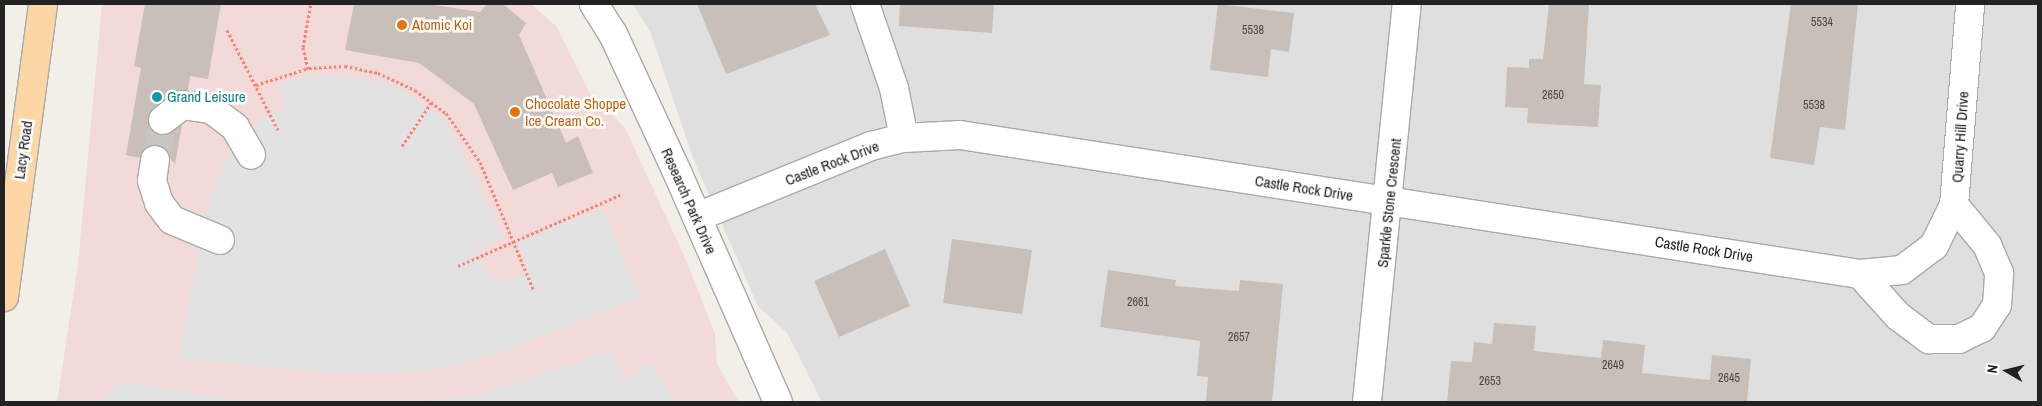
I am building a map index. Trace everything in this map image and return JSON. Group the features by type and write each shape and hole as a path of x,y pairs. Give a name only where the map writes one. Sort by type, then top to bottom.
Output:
{"main road":[{"name":"Lacy Road","path":"4,297 43,4"}],"street":[{"name":"Research Park Drive","path":"594,4 613,34 697,216 778,402"},
{"path":"865,4 894,88 904,138"},
{"name":"Sparkle Stone Crescent","path":"1367,402 1390,201 1407,4"},
{"name":"Quarry Hill Drive","path":"1920,260 1934,246 1954,205 1970,4"},
{"path":"164,120 182,105 211,109 235,127 251,155"},
{"name":"Castle Rock Drive","path":"697,216 871,146 904,138 960,135 1860,274 1902,270 1920,260"},
{"path":"155,160 156,196 172,220 220,240"},
{"path":"1860,274 1898,316 1929,339 1959,339 1982,328 1997,305 1999,273 1986,245 1954,205"}],"path":[{"path":"308,68 304,47 310,4"},
{"path":"227,30 281,138"},
{"path":"256,85 308,68 344,66 378,73 446,113 480,162 534,291"},
{"path":"402,146 431,103"},
{"path":"458,266 620,195"}],"shaded area":[{"path":"102,4 531,4 557,27 591,95 625,128 687,262 715,334 717,364 739,402 57,402 78,264"},
{"path":"633,4 2038,4 2038,402 822,402 787,333 758,306 693,158 650,31"},
{"path":"310,75 351,76 394,85 445,119 503,236 475,251 485,272 501,282 529,275 519,242 602,208 641,297 501,352 460,365 404,373 333,373 178,359 206,212 230,150 248,127 286,107 277,85"},
{"path":"611,350 626,379 652,361 673,402 415,402 480,395"},
{"path":"121,381 247,402 99,402"}],"building":[{"name":"Grand Leisure","path":"145,4 221,4 208,79 190,76 188,90 172,93 148,115 150,129 158,135 166,135 182,125 175,164 158,145 149,146 140,158 126,155 141,68 134,66"},
{"path":"354,4 428,4 480,12 487,4 503,4 526,23 519,35 566,143 578,136 593,173 558,187 552,173 513,190 474,104 419,63 345,50"},
{"path":"697,4 815,4 830,35 726,74"},
{"path":"900,4 994,4 992,33 899,26"},
{"path":"1218,4 1294,13 1289,52 1271,49 1268,77 1210,70"},
{"path":"1549,4 1589,4 1584,84 1601,85 1598,127 1527,123 1528,108 1505,107 1507,67 1529,68 1529,59 1543,59"},
{"path":"1791,4 1858,4 1845,130 1820,127 1814,165 1770,158"},
{"path":"952,239 1032,250 1022,314 943,303"},
{"path":"885,249 910,306 839,337 814,281"},
{"path":"1108,270 1176,280 1175,286 1239,291 1240,280 1283,284 1272,402 1206,401 1208,377 1197,376 1200,341 1100,327"},
{"path":"1494,323 1536,326 1534,351 1601,358 1603,340 1645,345 1642,373 1710,380 1712,355 1751,359 1747,402 1447,402 1451,361 1472,362 1474,342 1492,344"}],"tunnel":[{"path":"155,160 163,120"}],"place":[{"name":"Atomic Koi","path":"402,25"},
{"name":"Grand Leisure","path":"157,97"},
{"name":"Chocolate Shoppe Ice Cream Co.","path":"515,112"}]}
